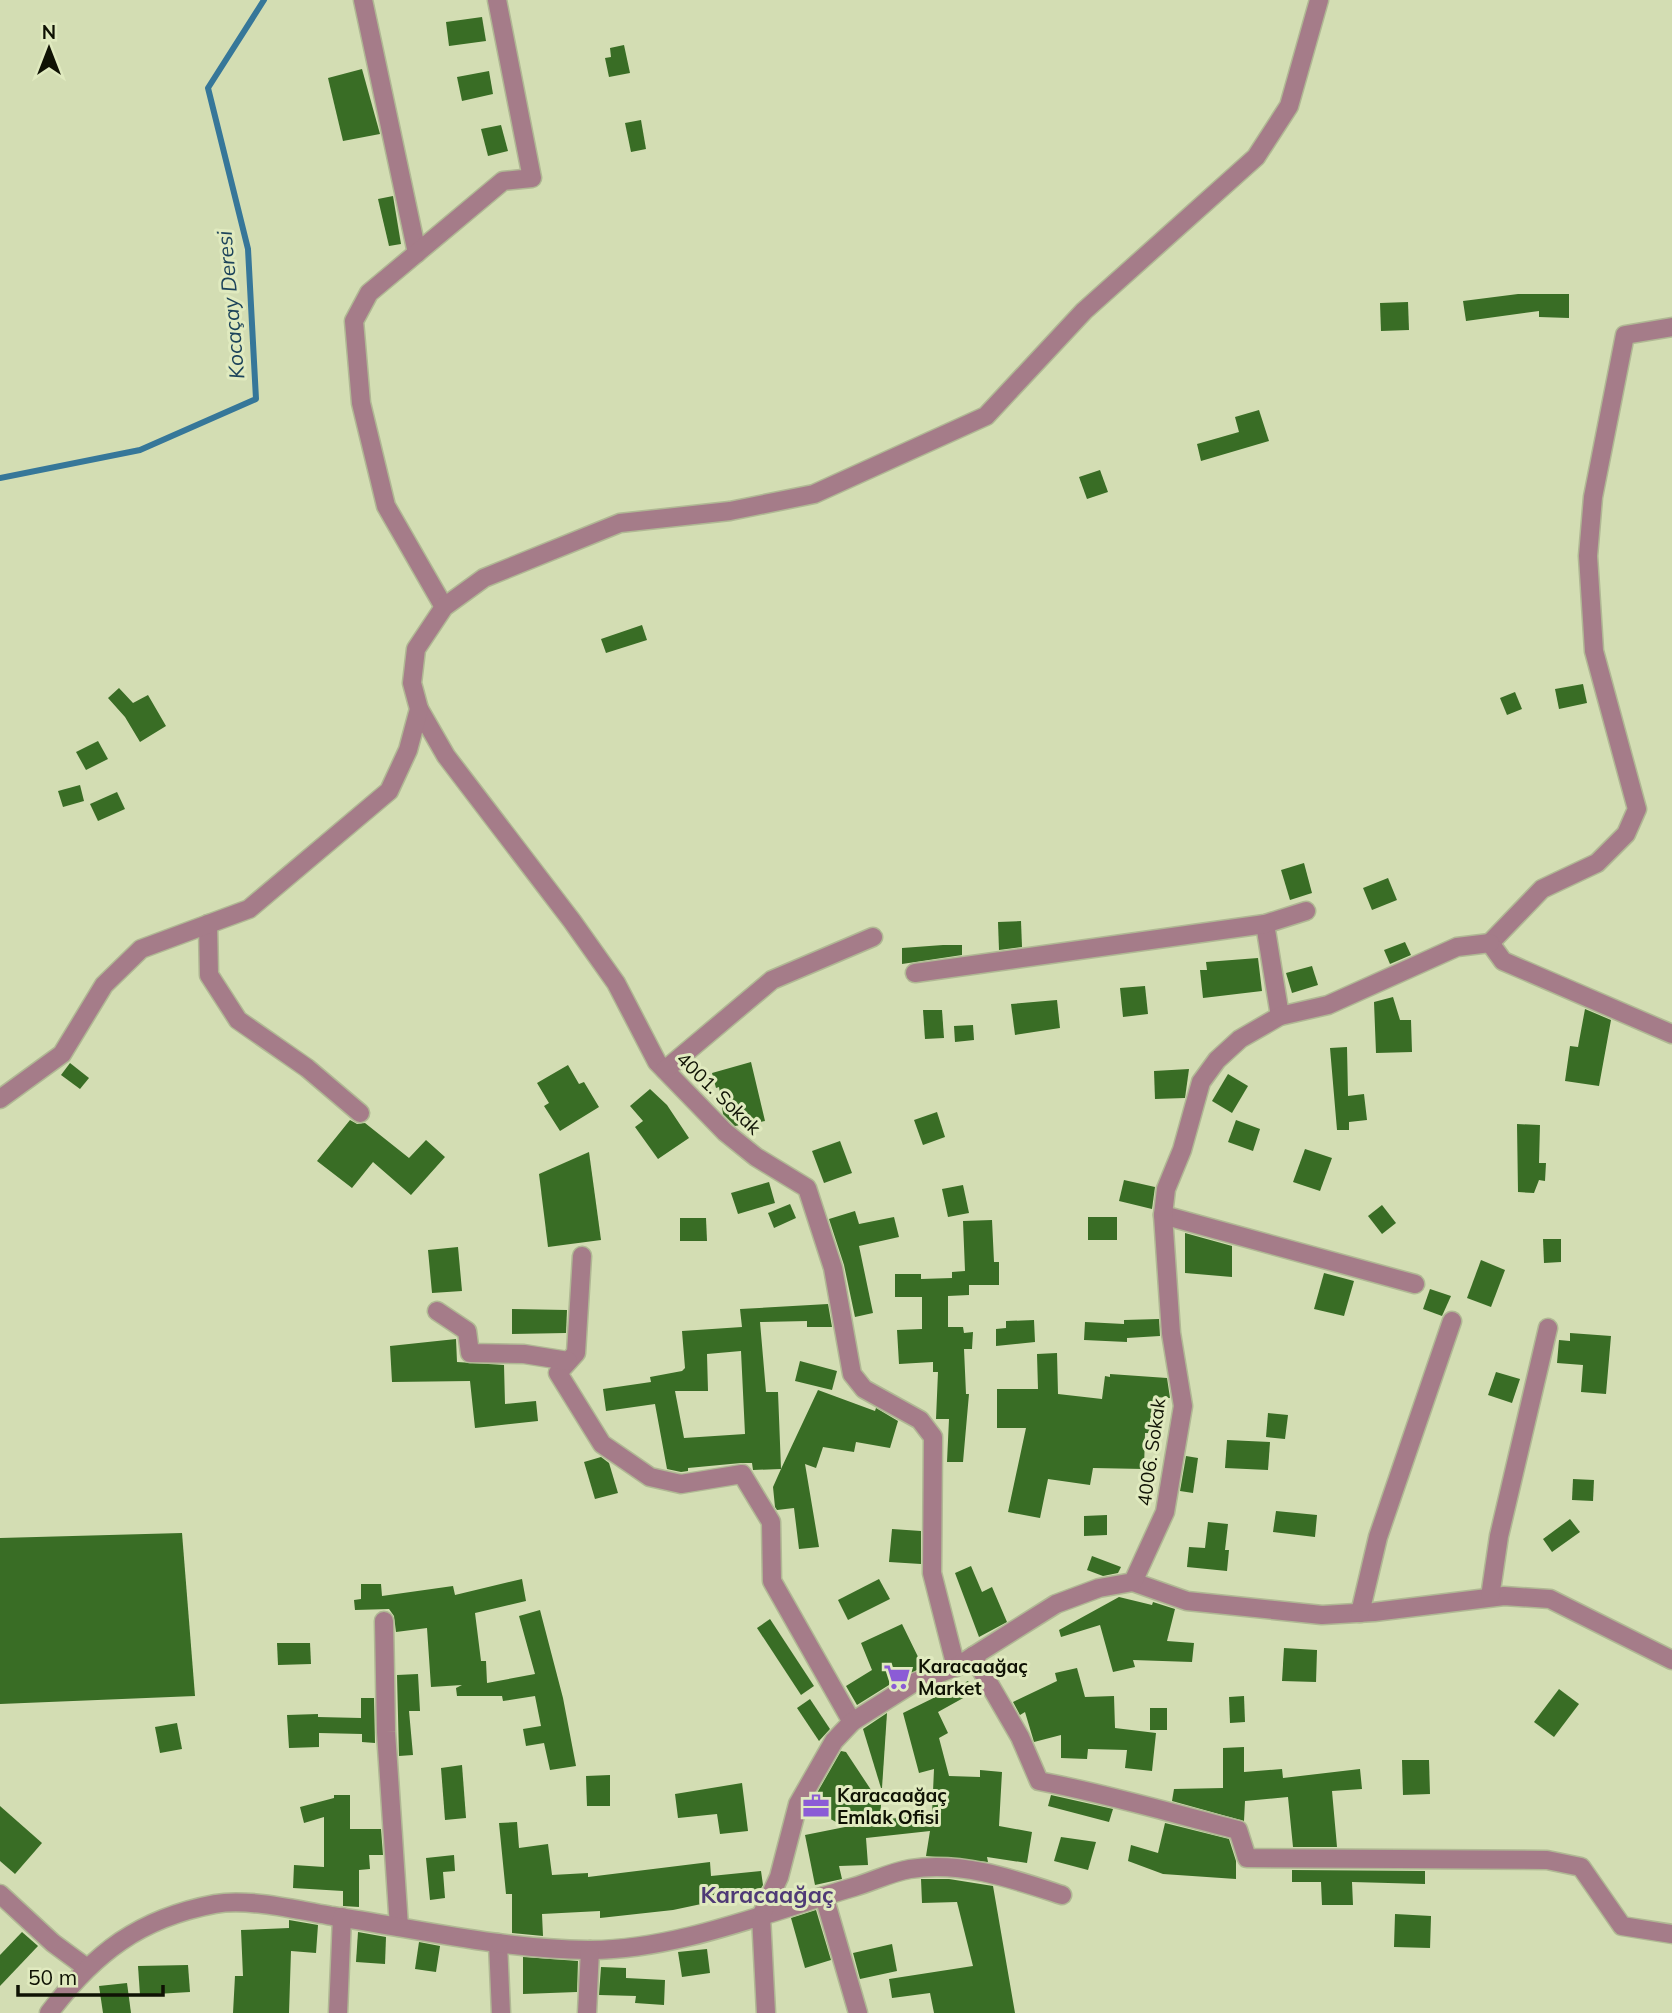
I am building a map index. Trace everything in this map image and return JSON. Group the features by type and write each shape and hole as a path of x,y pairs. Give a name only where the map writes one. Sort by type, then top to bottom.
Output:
{"street":[{"path":"363,0 417,253"},
{"path":"444,607 386,506 361,403 354,321 369,293 503,181 532,178 497,0"},
{"path":"0,1099 62,1054 104,985 141,949 249,909 390,791 408,750 419,709 412,683 416,649 444,607 484,578 620,523 730,511 814,494 986,416 1084,311 1256,157 1289,106 1319,0"},
{"path":"1672,327 1625,335 1593,497 1588,556 1594,651 1637,809 1626,834 1597,863 1542,890 1490,943 1503,961 1672,1034"},
{"name":"4001. Sokak","path":"419,709 446,756 616,983 657,1062 725,1132 756,1157 807,1188 833,1268 852,1374 863,1389 920,1420 933,1437 932,1573 956,1667"},
{"path":"915,973 1265,923 1306,911"},
{"path":"1265,923 1280,1016"},
{"path":"208,924 209,975 238,1020 307,1068 360,1113"},
{"path":"665,1070 772,980 873,937"},
{"name":"4006. Sokak","path":"1133,1582 1165,1513 1183,1406 1171,1333 1163,1215 1167,1189 1182,1150 1201,1082 1217,1060 1240,1039 1280,1016 1328,1005 1457,947 1490,943"},
{"path":"1163,1215 1415,1284"},
{"path":"582,1256 576,1353 558,1373 602,1444 650,1477 681,1483 742,1474 771,1522 772,1581 852,1721"},
{"path":"437,1311 467,1331 470,1353 524,1354 568,1361"},
{"path":"1360,1613 1378,1537 1452,1321"},
{"path":"1490,1597 1499,1536 1548,1328"},
{"path":"766,2013 761,1916 779,1877 798,1804 834,1741 852,1721 915,1682 956,1667 1056,1604 1099,1588 1133,1582 1187,1601 1322,1615 1490,1597 1549,1599 1672,1660"},
{"path":"384,1620 386,1732 399,1927"},
{"path":"973,1656 1020,1737 1039,1781 1110,1794 1128,1803 1238,1830 1247,1858 1548,1860 1581,1867 1622,1926 1672,1934"},
{"path":"49,2013 86,1968 122,1938 160,1919 217,1904 275,1906 498,1943 590,1950 647,1946 761,1916 910,1869 985,1870 1062,1895"},
{"path":"0,1894 52,1943 86,1968"},
{"path":"824,1896 858,2013"},
{"path":"338,2013 342,1917"},
{"path":"498,1943 500,2013"},
{"path":"587,2013 590,1950"}],"building":[{"path":"482,17 486,41 449,46 446,22"},
{"path":"624,45 630,73 609,77 605,58 611,57 610,48"},
{"path":"362,69 380,134 343,141 328,78"},
{"path":"489,71 493,94 462,101 457,77"},
{"path":"641,120 646,149 631,152 625,123"},
{"path":"501,125 508,151 488,156 481,129"},
{"path":"393,196 401,244 389,246 378,199"},
{"path":"1518,294 1569,294 1569,318 1539,317 1539,311 1466,321 1463,301"},
{"path":"1408,302 1409,330 1381,331 1380,303"},
{"path":"1259,410 1269,441 1201,461 1197,444 1239,432 1235,417"},
{"path":"1100,470 1108,492 1087,499 1079,477"},
{"path":"642,625 647,640 606,653 601,639"},
{"path":"1583,684 1587,703 1559,709 1555,689"},
{"path":"119,688 133,703 148,695 166,726 140,742 125,717 108,698"},
{"path":"1515,692 1522,709 1507,715 1500,698"},
{"path":"98,741 108,759 86,770 76,752"},
{"path":"80,785 84,801 63,807 58,791"},
{"path":"117,792 125,809 98,821 90,804"},
{"path":"1304,863 1312,893 1290,900 1281,870"},
{"path":"1388,878 1397,900 1372,910 1363,888"},
{"path":"1021,921 1022,947 999,950 998,922"},
{"path":"1405,942 1411,955 1390,964 1384,950"},
{"path":"962,945 962,955 902,964 902,948"},
{"path":"1258,958 1262,991 1203,998 1200,970 1207,970 1206,962"},
{"path":"1312,966 1318,985 1292,993 1286,973"},
{"path":"1145,986 1148,1014 1123,1017 1120,988"},
{"path":"1393,997 1400,1020 1411,1020 1412,1052 1376,1053 1374,1002"},
{"path":"1057,1000 1060,1028 1015,1035 1011,1004"},
{"path":"1585,1009 1611,1020 1599,1086 1565,1081 1570,1046 1578,1047"},
{"path":"923,1010 942,1010 944,1038 925,1039"},
{"path":"973,1025 974,1040 955,1042 954,1026"},
{"path":"1347,1047 1348,1096 1364,1094 1367,1120 1349,1122 1349,1130 1337,1130 1330,1048"},
{"path":"751,1062 765,1121 735,1126 723,1114 719,1087 716,1088 712,1073"},
{"path":"70,1063 89,1078 80,1089 61,1075"},
{"path":"568,1065 579,1084 584,1082 599,1107 560,1131 544,1106 549,1103 537,1083"},
{"path":"1189,1069 1185,1098 1155,1099 1154,1071"},
{"path":"1228,1074 1248,1086 1232,1113 1212,1101"},
{"path":"650,1089 667,1105 689,1138 658,1159 635,1127 643,1121 630,1106"},
{"path":"937,1112 945,1137 923,1145 914,1120"},
{"path":"350,1120 357,1124 365,1123 409,1158 426,1140 445,1157 411,1195 373,1162 352,1188 317,1161"},
{"path":"1236,1120 1260,1129 1253,1151 1228,1142"},
{"path":"1517,1124 1540,1125 1539,1163 1546,1163 1545,1181 1539,1180 1534,1193 1518,1192"},
{"path":"840,1141 852,1173 824,1183 812,1151"},
{"path":"1305,1149 1332,1158 1320,1191 1293,1182"},
{"path":"589,1152 601,1240 548,1247 539,1174"},
{"path":"1124,1180 1155,1187 1152,1209 1119,1201"},
{"path":"769,1182 775,1203 738,1214 731,1193"},
{"path":"963,1185 969,1213 948,1217 942,1189"},
{"path":"790,1204 796,1218 774,1228 768,1213"},
{"path":"1382,1205 1396,1223 1382,1234 1368,1216"},
{"path":"855,1211 859,1224 894,1217 899,1237 859,1246 873,1313 855,1317 844,1265 829,1219"},
{"path":"1088,1217 1117,1217 1117,1240 1088,1240"},
{"path":"680,1218 706,1218 707,1241 680,1241"},
{"path":"992,1220 994,1262 999,1262 999,1285 969,1285 969,1295 948,1296 948,1327 963,1327 964,1333 973,1332 972,1349 964,1349 966,1394 969,1394 963,1462 947,1462 949,1419 936,1419 938,1372 933,1372 933,1362 899,1364 897,1330 922,1329 922,1297 895,1297 895,1274 921,1274 921,1279 952,1278 952,1272 965,1271 963,1221"},
{"path":"1185,1233 1232,1246 1232,1277 1185,1273"},
{"path":"1543,1239 1561,1239 1561,1262 1544,1263"},
{"path":"458,1247 462,1291 432,1293 428,1250"},
{"path":"1481,1260 1505,1270 1491,1307 1467,1298"},
{"path":"1324,1273 1354,1281 1344,1316 1314,1309"},
{"path":"1430,1289 1451,1296 1442,1316 1423,1309"},
{"path":"828,1304 832,1327 807,1327 807,1321 760,1322 766,1392 778,1392 781,1469 753,1470 752,1463 741,1463 688,1468 688,1471 681,1472 667,1469 655,1404 606,1411 603,1389 651,1382 650,1377 682,1371 685,1368 682,1331 742,1327 740,1309","holes":["741,1351 745,1434 684,1438 675,1391 708,1391 707,1354"]},
{"path":"512,1309 567,1310 566,1333 512,1334"},
{"path":"1159,1319 1160,1336 1127,1338 1127,1342 1084,1340 1085,1322 1124,1324 1124,1320"},
{"path":"1034,1320 1035,1342 996,1346 996,1329 1006,1328 1006,1321"},
{"path":"1570,1333 1611,1336 1606,1394 1581,1392 1583,1365 1557,1363 1559,1340 1570,1341"},
{"path":"456,1339 457,1362 504,1365 505,1404 536,1401 538,1421 475,1428 470,1381 392,1382 390,1346"},
{"path":"1057,1353 1058,1394 1102,1399 1105,1376 1110,1377 1110,1374 1167,1378 1170,1398 1155,1397 1155,1433 1145,1433 1144,1469 1093,1468 1090,1485 1048,1479 1040,1518 1008,1512 1026,1428 997,1428 997,1389 1038,1389 1037,1354"},
{"path":"800,1361 837,1371 832,1390 795,1381"},
{"path":"1496,1372 1520,1379 1512,1403 1488,1395"},
{"path":"818,1390 875,1411 876,1408 898,1421 890,1448 856,1442 854,1452 823,1447 816,1468 805,1464 819,1547 799,1549 794,1508 777,1510 773,1487"},
{"path":"1268,1413 1288,1415 1285,1439 1266,1437"},
{"path":"1227,1440 1270,1442 1268,1470 1225,1468"},
{"path":"1186,1456 1198,1458 1193,1493 1180,1491"},
{"path":"601,1457 609,1463 618,1493 595,1499 584,1462"},
{"path":"1573,1479 1594,1480 1593,1501 1572,1500"},
{"path":"1276,1511 1317,1515 1315,1537 1273,1532"},
{"path":"1107,1515 1107,1535 1084,1536 1084,1516"},
{"path":"1570,1519 1580,1532 1552,1552 1543,1539"},
{"path":"1208,1522 1228,1524 1225,1550 1229,1550 1227,1571 1187,1567 1189,1547 1205,1548"},
{"path":"892,1529 921,1531 921,1564 889,1562"},
{"path":"182,1533 195,1696 0,1704 0,1538"},
{"path":"1092,1556 1121,1567 1118,1573 1103,1576 1087,1570"},
{"path":"971,1566 982,1592 992,1587 1007,1622 979,1637 955,1573"},
{"path":"522,1579 526,1601 475,1613 481,1661 486,1661 487,1683 535,1674 519,1616 540,1610 563,1698 576,1766 550,1770 544,1743 526,1746 523,1729 541,1726 535,1696 503,1701 502,1696 457,1696 456,1688 462,1685 431,1687 427,1628 396,1632 394,1616 389,1609 355,1610 354,1600 361,1599 361,1584 381,1584 382,1596 453,1586 455,1595"},
{"path":"879,1579 890,1599 848,1620 838,1600"},
{"path":"1119,1597 1152,1605 1153,1602 1175,1609 1167,1641 1194,1643 1192,1662 1133,1660 1135,1667 1113,1672 1100,1625 1061,1637 1059,1630"},
{"path":"770,1619 814,1686 801,1695 757,1628"},
{"path":"902,1624 923,1667 894,1682 890,1668 889,1685 857,1705 846,1686 872,1670 861,1643"},
{"path":"277,1643 310,1643 311,1664 278,1665"},
{"path":"1284,1648 1317,1650 1316,1682 1282,1681"},
{"path":"1077,1668 1085,1697 1114,1696 1115,1728 1156,1733 1152,1771 1125,1768 1127,1750 1088,1749 1087,1759 1061,1758 1061,1735 1034,1742 1025,1712 1020,1715 1013,1702 1057,1681 1055,1673"},
{"path":"418,1674 420,1711 409,1711 413,1755 399,1756 397,1675"},
{"path":"968,1681 974,1692 938,1712 948,1733 939,1738 949,1776 980,1777 980,1770 1002,1772 999,1826 1032,1832 1027,1863 987,1857 988,1862 926,1856 930,1831 866,1838 868,1865 839,1866 842,1879 815,1885 805,1835 845,1827 809,1807 841,1751 846,1752 881,1805 880,1820 932,1814 934,1769 919,1773 903,1713"},
{"path":"1559,1689 1579,1704 1554,1737 1534,1722"},
{"path":"1244,1696 1245,1722 1230,1723 1229,1697"},
{"path":"361,1698 374,1698 375,1743 362,1742 362,1734 319,1733 319,1747 289,1748 287,1715 318,1714 318,1717 361,1718"},
{"path":"810,1699 830,1729 819,1741 797,1708"},
{"path":"1150,1708 1167,1708 1167,1730 1150,1730"},
{"path":"887,1713 882,1788 881,1788 863,1729"},
{"path":"177,1723 182,1749 160,1753 155,1727"},
{"path":"1244,1747 1244,1772 1282,1769 1283,1778 1360,1769 1362,1789 1332,1791 1337,1847 1293,1847 1288,1797 1245,1801 1244,1821 1172,1801 1174,1789 1223,1788 1223,1748"},
{"path":"1402,1760 1429,1760 1430,1794 1403,1795"},
{"path":"462,1765 466,1818 445,1820 441,1768"},
{"path":"610,1775 610,1806 587,1806 586,1776"},
{"path":"742,1783 748,1831 720,1834 717,1814 678,1818 675,1794"},
{"path":"334,1795 350,1795 350,1829 381,1829 383,1855 369,1855 370,1869 359,1870 359,1907 343,1906 343,1891 293,1888 294,1865 324,1867 324,1817 304,1823 300,1807 334,1798"},
{"path":"1051,1795 1113,1809 1109,1822 1048,1806"},
{"path":"0,1806 42,1843 15,1874 0,1861"},
{"path":"517,1822 519,1848 548,1844 552,1875 588,1873 588,1877 710,1862 711,1876 761,1871 763,1885 760,1890 705,1896 706,1903 673,1910 600,1918 600,1911 542,1914 543,1936 512,1933 512,1894 506,1894 499,1823"},
{"path":"1165,1823 1229,1839 1236,1861 1236,1879 1163,1874 1128,1861 1131,1845 1158,1853"},
{"path":"1061,1837 1096,1842 1088,1870 1054,1861"},
{"path":"454,1855 455,1871 443,1872 445,1898 430,1900 426,1858"},
{"path":"1292,1870 1425,1871 1425,1884 1352,1882 1353,1905 1322,1905 1321,1882 1292,1882"},
{"path":"921,1879 949,1879 993,1886 1015,2013 934,2013 930,1993 892,1998 889,1979 973,1966 957,1902 922,1903"},
{"path":"816,1910 831,1960 805,1968 791,1918"},
{"path":"1395,1914 1431,1916 1430,1948 1394,1947"},
{"path":"289,1920 318,1925 316,1953 291,1951 289,2013 233,2013 235,1976 243,1976 241,1930 289,1928"},
{"path":"22,1932 38,1946 0,1986 0,1955"},
{"path":"358,1932 386,1937 385,1964 356,1962"},
{"path":"419,1942 440,1946 436,1972 415,1969"},
{"path":"892,1944 897,1971 860,1979 853,1953"},
{"path":"707,1949 710,1973 682,1977 678,1952"},
{"path":"523,1957 578,1961 577,1992 523,1994"},
{"path":"188,1965 190,1992 140,1995 138,1966"},
{"path":"601,1967 626,1968 626,1978 665,1980 664,2005 635,2003 636,1996 599,1995"},
{"path":"127,1983 131,2013 103,2013 99,1986"}],"waterway":[{"name":"Kocaçay Deresi","path":"0,478 140,450 256,399 248,249 208,88 264,0"}],"place":[{"name":"Karacaağaç Market","path":"897,1677"},
{"name":"Karacaağaç Emlak Ofisi","path":"816,1806"}],"district":[{"name":"Karacaağaç","path":"767,1895"}]}
